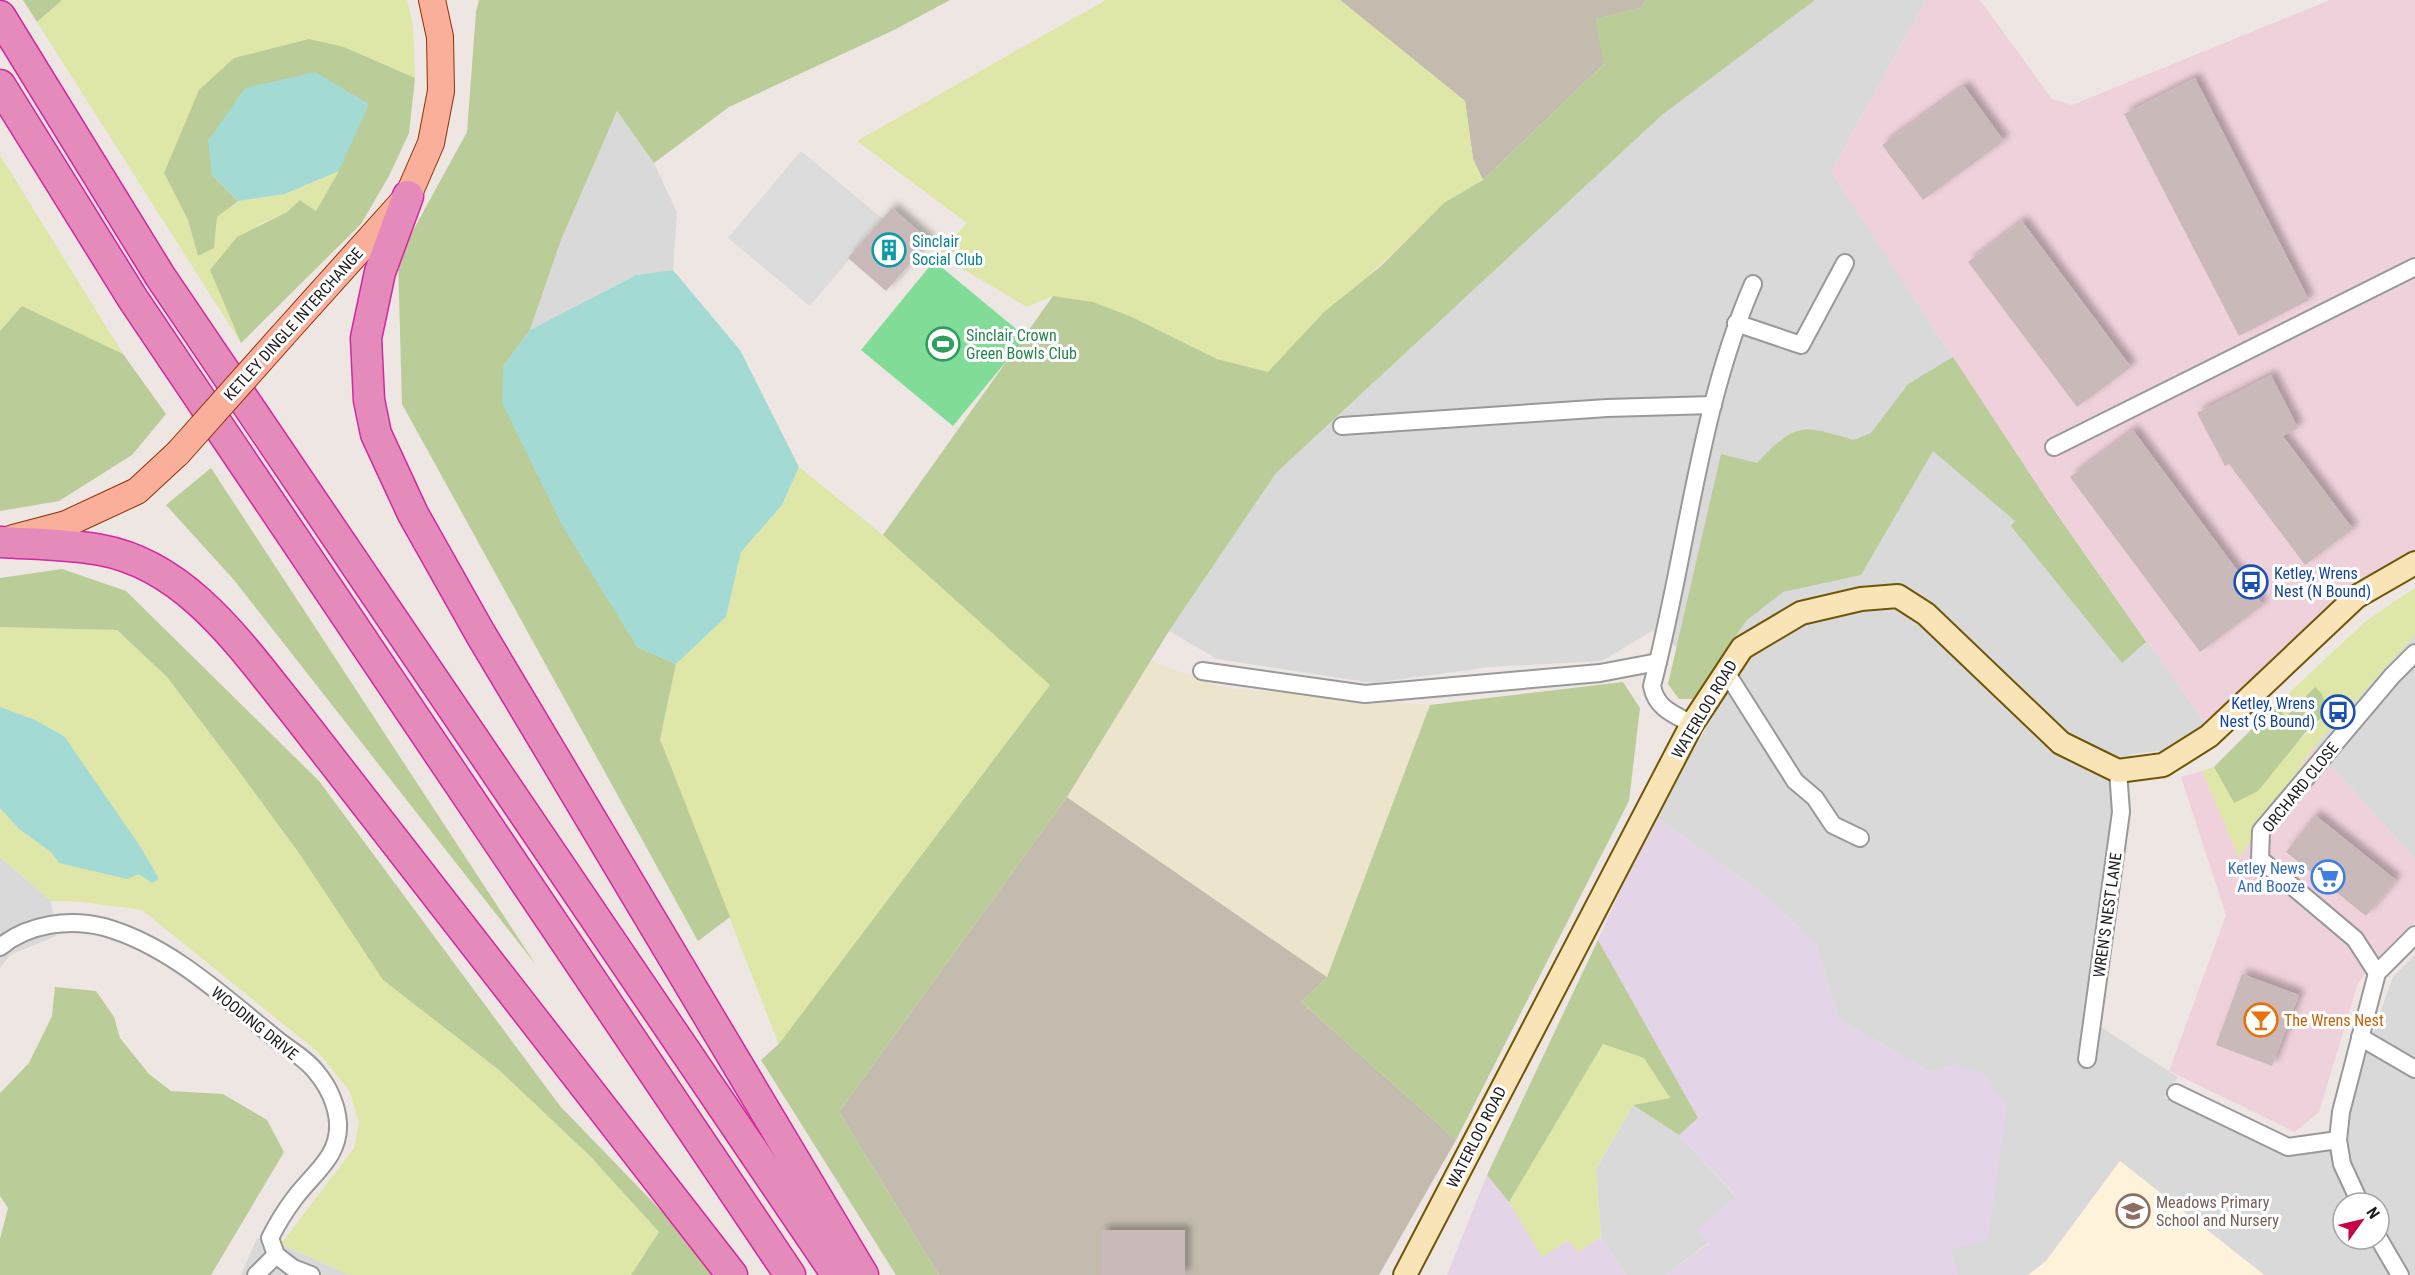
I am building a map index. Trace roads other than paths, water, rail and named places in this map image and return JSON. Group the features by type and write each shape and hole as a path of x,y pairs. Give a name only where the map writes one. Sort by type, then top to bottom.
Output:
{"highway":[{"path":"0,16 160,276 837,1275"},
{"path":"0,85 132,299 790,1275"},
{"path":"408,196 380,272 366,338 369,400 376,434 413,514 480,633 863,1275"},
{"path":"0,541 102,550 142,564 193,595 231,634 296,714 420,877 732,1275"}],"main road":[{"name":"KETLEY DINGLE INTERCHANGE","path":"0,541 66,524 137,491 178,453 408,196 431,143 441,91 440,37 436,5"}],"street":[{"path":"1736,322 1801,345 1845,263"},
{"path":"2054,447 2415,267"},
{"path":"1692,724 1672,714 1654,699 1652,686 1713,405 1736,322 1753,284"},
{"path":"1342,426 1607,408 1713,405"},
{"path":"2118,771 2163,765 2209,736 2356,597 2415,563"},
{"name":"WATERLOO ROAD","path":"1405,1275 1692,724 1742,648 1801,613 1862,599 1898,596 1933,621 2061,743 2118,771"},
{"name":"ORCHARD CLOSE","path":"2377,973 2355,939 2260,859 2261,831 2392,676 2415,653"},
{"path":"1202,672 1365,694 1600,673 1658,662"},
{"path":"1726,672 1795,781 1815,798 1833,825 1860,838"},
{"name":"WREN'S NEST LANE","path":"2087,1059 2121,812 2118,771"},
{"name":"WOODING DRIVE","path":"0,947 8,940 37,928 65,922 102,926 142,940 216,991 317,1072 332,1098 338,1121 337,1138 330,1159 295,1198 270,1238 276,1255"},
{"path":"2354,1191 2342,1164 2338,1140 2341,1112 2377,973 2415,935"},
{"path":"2360,1038 2415,1069"},
{"path":"2176,1093 2288,1147 2338,1140"},
{"path":"2386,1251 2400,1275"},
{"path":"256,1275 276,1255 293,1268 310,1275"}],"water":[{"path":"315,72 369,104 339,171 285,194 238,201 212,175 208,141 245,88"},
{"path":"673,270 740,350 799,467 782,505 741,552 726,617 676,664 637,647 563,527 502,403 503,367 530,330 636,275"},
{"path":"0,707 33,719 64,736 140,846 159,879 152,883 139,874 127,879 59,863 51,852 19,829 0,808"}],"place":[{"name":"Sinclair Social Club","path":"889,250"},
{"name":"Sinclair Crown Green Bowls Club","path":"943,344"},
{"name":"Ketley, Wrens Nest (N Bound)","path":"2251,582"},
{"name":"Ketley, Wrens Nest (S Bound)","path":"2338,712"},
{"name":"Ketley News And Booze","path":"2328,877"},
{"name":"The Wrens Nest","path":"2261,1020"},
{"name":"Meadows Primary School and Nursery","path":"2133,1211"}]}
